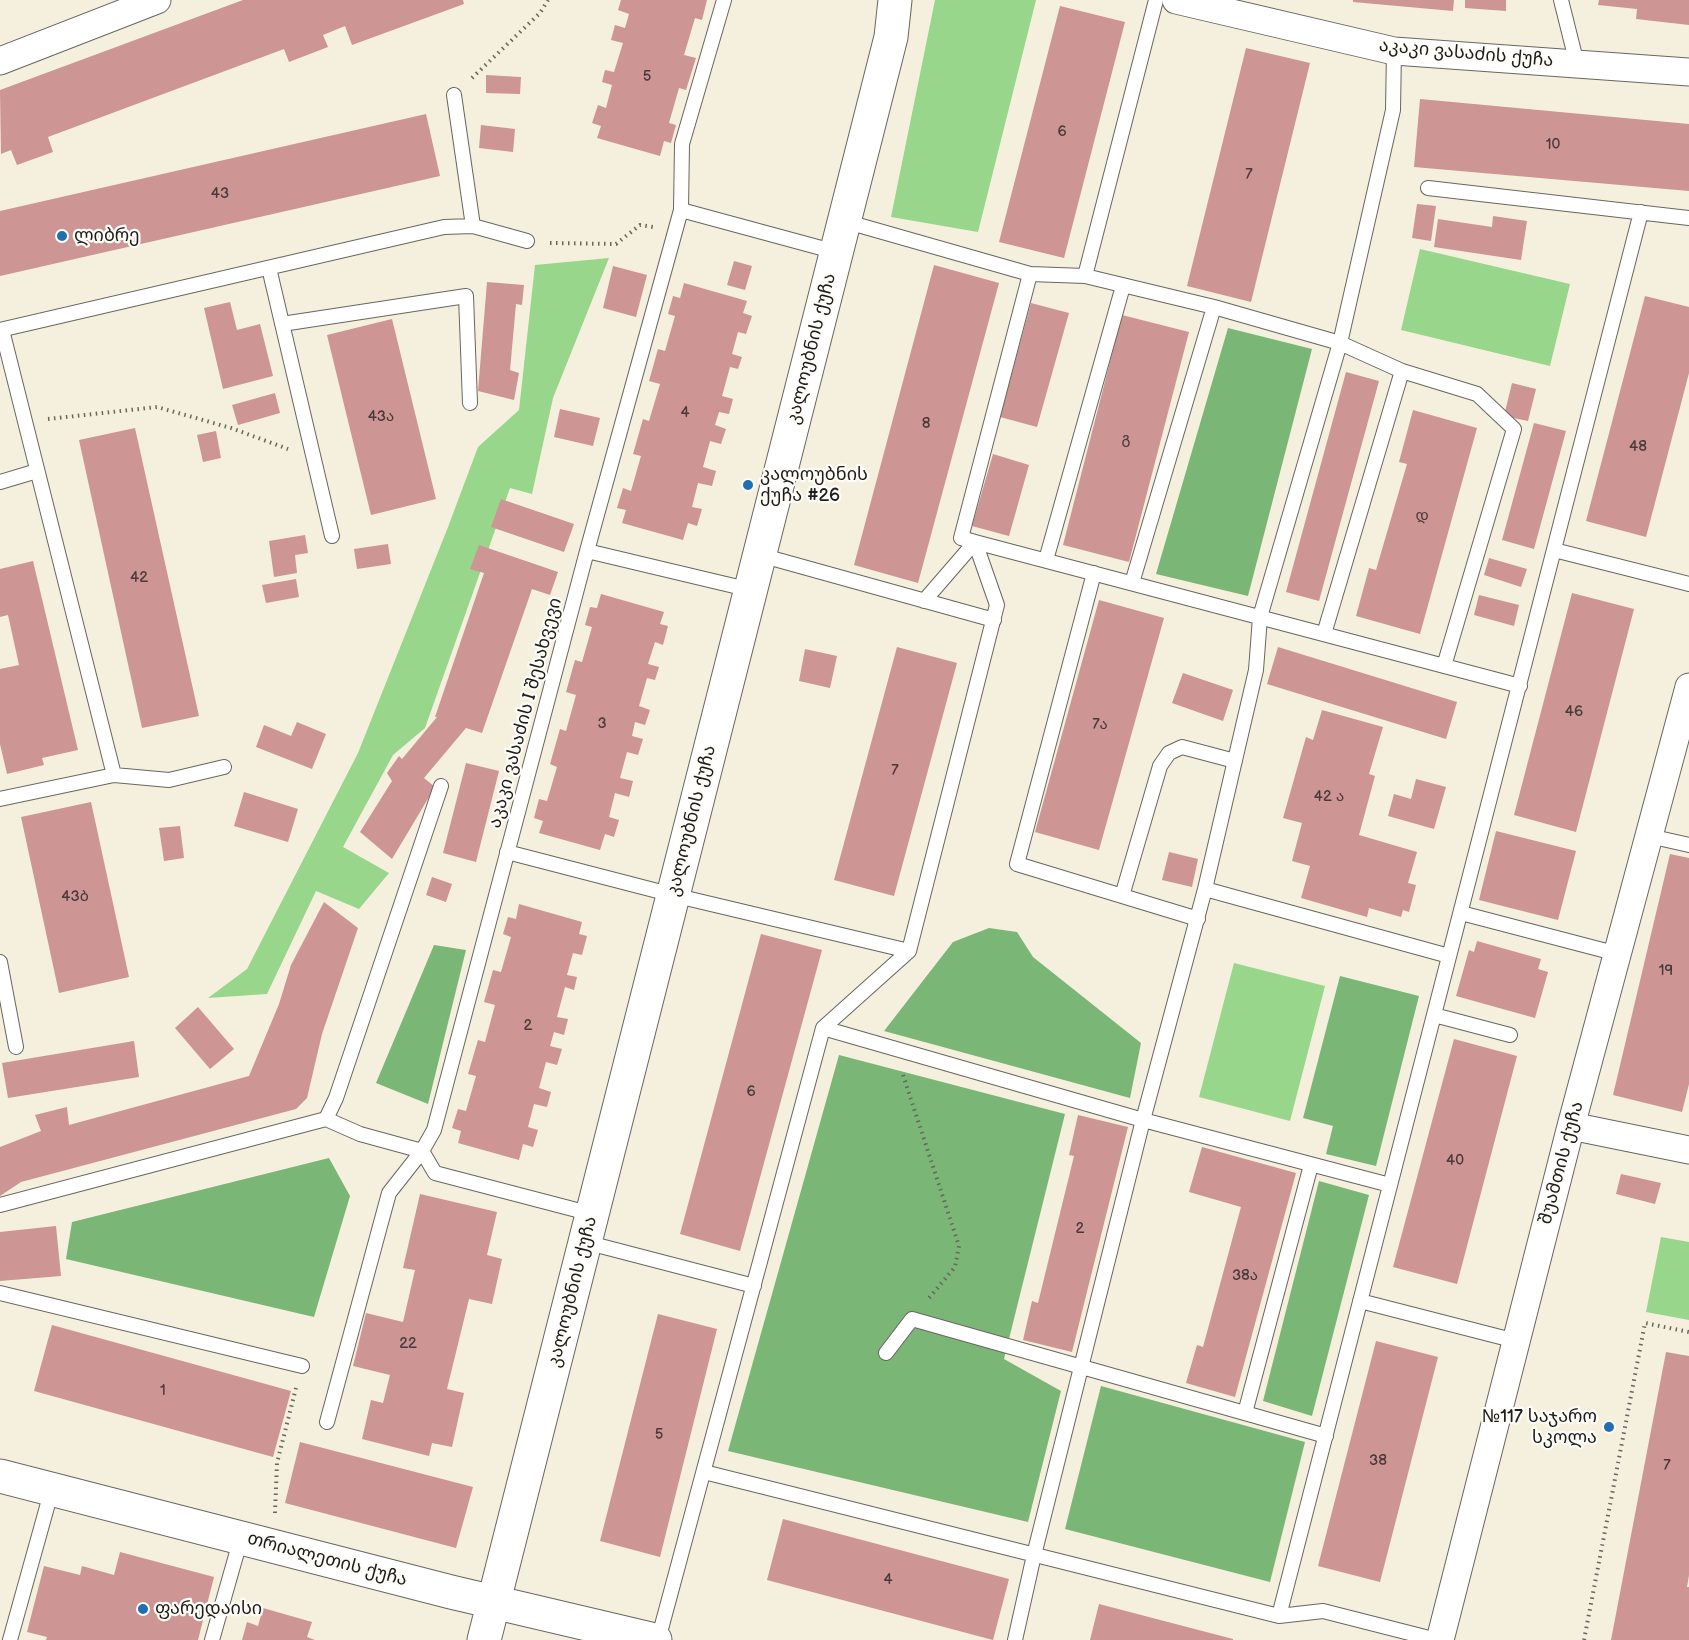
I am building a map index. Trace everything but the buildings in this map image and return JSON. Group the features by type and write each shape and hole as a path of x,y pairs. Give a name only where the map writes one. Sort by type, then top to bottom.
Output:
{"street":[{"path":"0,61 157,0"},
{"name":"კალოუბნის ქუჩა","path":"484,1640 891,37 895,0"},
{"name":"აკაკი ვასაძის ქუჩა","path":"1176,0 1220,5 1394,51 1689,72"},
{"name":"შუამთის ქუჩა","path":"1438,1640 1571,1126 1649,836 1683,731 1689,687"},
{"path":"1571,1126 1689,1150"},
{"name":"თრიალეთის ქუჩა","path":"0,1476 494,1603 657,1640"}],"lane":[{"name":"აკაკი ვასაძის I შესახვევი","path":"327,1422 389,1193 422,1151 434,1130 587,552 681,210 682,144 724,0"},
{"path":"1085,276 1156,0"},
{"path":"1561,0 1577,64"},
{"path":"1015,1640 1034,1555 1143,1120 1198,919 1256,670 1260,617 1340,343 1393,110 1394,51"},
{"path":"454,95 473,226"},
{"path":"1428,188 1689,218"},
{"path":"681,210 840,237 1030,274 1085,276 1214,307 1340,343 1402,371 1477,394 1514,429 1444,666"},
{"path":"1279,1616 1641,212"},
{"path":"114,775 1,330 444,227 473,226 533,242"},
{"path":"269,268 332,536"},
{"path":"1030,274 961,537 1520,686"},
{"path":"1046,560 1123,286"},
{"path":"282,324 466,296 470,403"},
{"path":"1132,583 1214,307"},
{"path":"1324,634 1402,371"},
{"path":"0,482 37,471"},
{"path":"924,601 975,542"},
{"path":"657,1640 823,1028 909,951 998,604 975,542"},
{"path":"1554,550 1689,585"},
{"path":"587,552 751,590"},
{"path":"760,555 993,620"},
{"path":"1094,573 1017,864 1198,919"},
{"path":"1122,896 1160,766 1169,753 1182,747 1235,760"},
{"path":"0,799 114,775 169,780 224,767"},
{"path":"326,1119 336,1098 441,786"},
{"path":"1649,836 1689,845"},
{"path":"507,852 674,895 909,951"},
{"path":"1205,889 1449,956"},
{"path":"1461,913 1618,954"},
{"path":"0,962 16,1047"},
{"path":"1434,1015 1510,1035"},
{"path":"823,1028 1143,1120 1390,1185"},
{"path":"0,1205 326,1119 360,1134 422,1151 435,1173 754,1286"},
{"path":"1245,1413 1311,1165"},
{"path":"0,1293 302,1366"},
{"path":"1360,1301 1516,1341"},
{"path":"886,1353 912,1319 1326,1436"},
{"path":"704,1472 1279,1616 1323,1611 1438,1640"},
{"path":"10,1640 52,1489"},
{"path":"212,1640 241,1538"}],"path":[{"path":"454,95 540,13 548,0"},
{"path":"533,242 616,244 640,225 674,232"},
{"path":"25,422 157,407 231,428 314,459"},
{"path":"895,1049 959,1246 955,1267 912,1319"},
{"path":"1584,1640 1645,1323 1689,1332"},
{"path":"274,1517 277,1463 302,1366"}],"green space":[{"path":"935,0 1036,0 978,232 891,217"},
{"path":"1420,249 1570,284 1550,366 1401,330"},
{"path":"609,258 553,398 532,494 510,488 425,728 393,755 343,847 389,873 359,909 316,891 267,994 208,998 247,969 358,753 478,447 519,410 535,265"},
{"path":"1228,328 1312,349 1248,596 1156,574"},
{"path":"989,928 1017,932 1033,957 1141,1043 1130,1098 884,1031 953,942"},
{"path":"434,945 466,950 428,1104 376,1083"},
{"path":"1234,963 1325,986 1290,1121 1199,1097"},
{"path":"1340,976 1419,996 1376,1166 1326,1154 1333,1126 1303,1118"},
{"path":"839,1055 1065,1114 1004,1359 1061,1391 1028,1522 728,1451"},
{"path":"329,1158 350,1196 314,1317 66,1259 72,1222"},
{"path":"1319,1181 1369,1195 1312,1416 1263,1401"},
{"path":"1661,1237 1689,1242 1689,1320 1646,1312"},
{"path":"1101,1386 1305,1442 1270,1582 1065,1529"}],"place":[{"name":"ლიბრე","path":"62,236"},
{"name":"კალოუბნის ქუჩა #26","path":"748,485"},
{"name":"№117 საჯარო სკოლა","path":"1609,1427"},
{"name":"ფარედაისი","path":"143,1609"}]}
